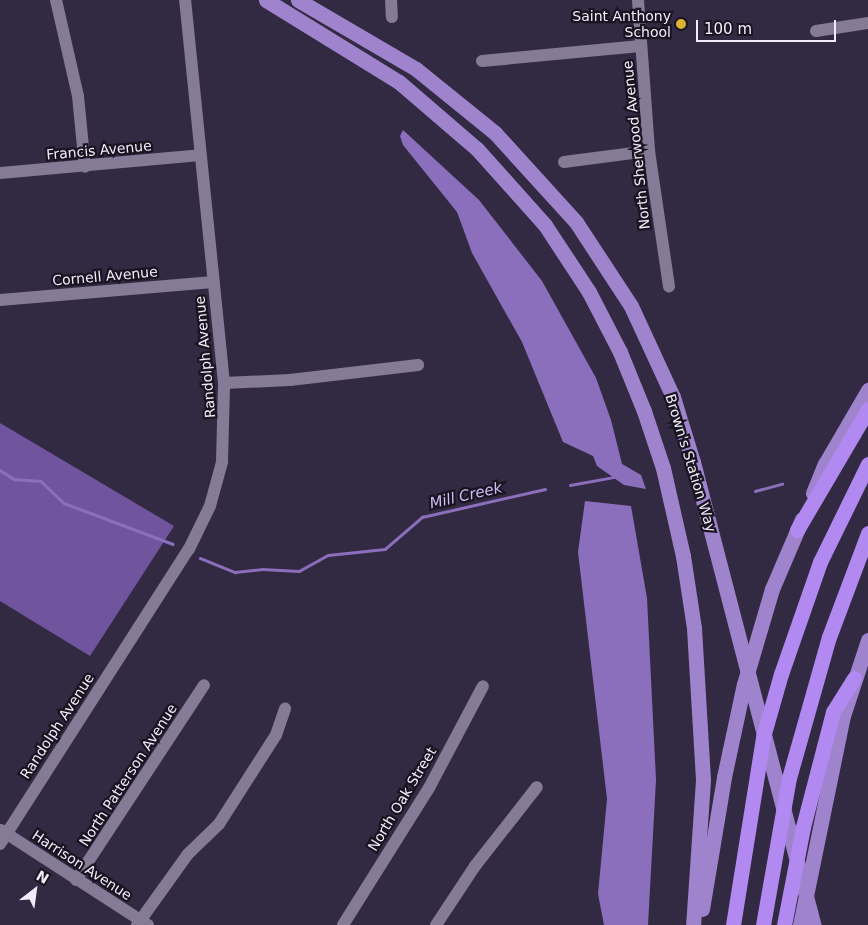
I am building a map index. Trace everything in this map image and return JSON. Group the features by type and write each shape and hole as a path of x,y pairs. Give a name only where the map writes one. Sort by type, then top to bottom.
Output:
{"highway":[{"path":"797,530 868,409"},
{"path":"733,925 763,737 781,674 820,562 868,464"},
{"path":"763,925 789,778 829,637 868,533"},
{"path":"784,925 803,827 833,712 854,678"}],"main road":[{"name":"Brown's Station Way","path":"266,0 399,82 477,148 545,225 589,292 620,352 644,411 663,468 683,556 694,628 703,780 693,925"},
{"name":"Brown's Station Way","path":"298,0 399,58 470,111 520,157 576,222 631,306 672,397 735,617 814,925"},
{"path":"698,925 744,684 772,589 826,464 868,390"},
{"path":"800,925 831,765 854,678 868,640"}],"street":[{"path":"56,0 78,96 85,167"},
{"name":"Randolph Avenue","path":"2,836 197,534 210,506 222,462 226,416 224,383 185,0"},
{"path":"391,0 392,17"},
{"name":"North Sherwood Avenue","path":"638,0 649,151 669,287"},
{"path":"816,31 868,23"},
{"path":"482,61 640,46"},
{"path":"564,162 649,151"},
{"name":"Francis Avenue","path":"0,173 85,167 200,155"},
{"name":"Cornell Avenue","path":"0,300 213,282"},
{"path":"224,383 290,380 418,365"},
{"name":"North Patterson Avenue","path":"76,880 204,685"},
{"name":"North Oak Street","path":"343,925 428,788 483,686"},
{"path":"142,923 188,854 219,824 276,735 285,709"},
{"path":"436,925 474,866 537,788"},
{"name":"Harrison Avenue","path":"2,836 76,880 142,923"}],"shaded area":[{"path":"403,130 479,200 542,281 596,378 611,420 622,464 641,475 646,489 624,485 597,466 593,456 563,442 522,342 472,253 457,212 403,145 400,136"},
{"path":"0,423 174,526 90,656 0,601"},
{"path":"585,501 631,506 647,598 656,780 648,925 604,925 598,894 607,799 578,552"}],"waterway":[{"name":"Mill Creek","path":"0,470 14,479 41,481 64,503 173,544"},
{"name":"Mill Creek","path":"570,485 614,477"},
{"name":"Mill Creek","path":"755,491 782,484"},
{"name":"Mill Creek","path":"200,558 235,572 262,569 299,571 328,555 385,549 422,517 545,489"}],"place":[{"name":"Saint Anthony School","path":"681,24"}]}
